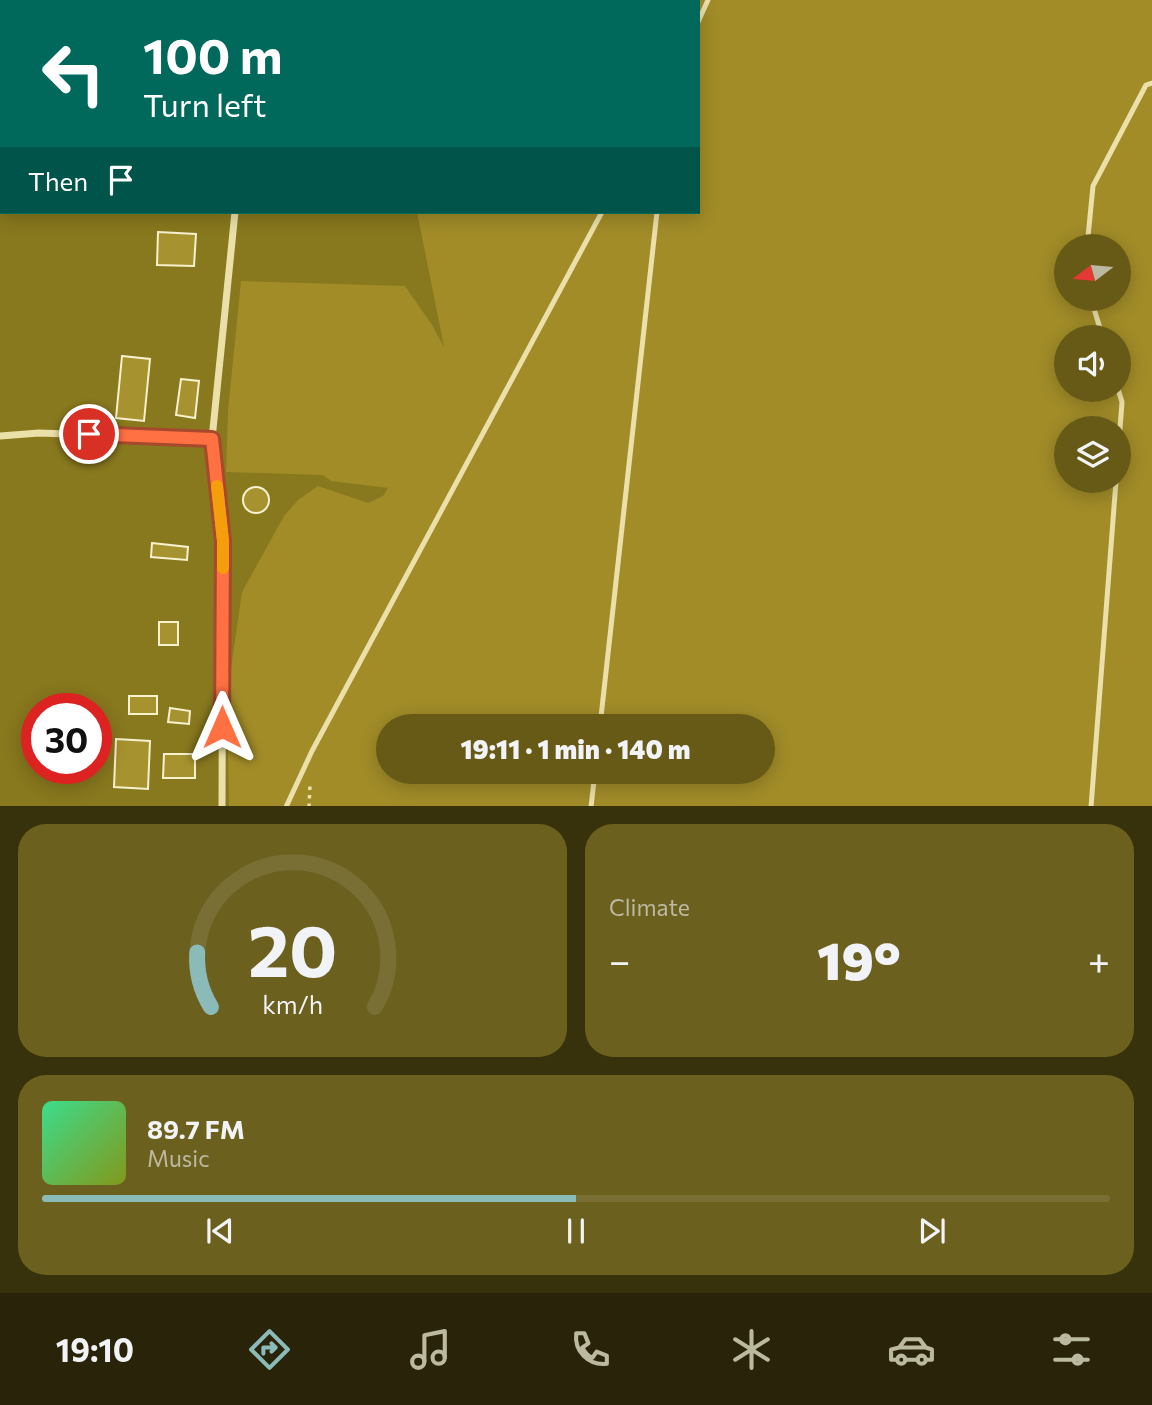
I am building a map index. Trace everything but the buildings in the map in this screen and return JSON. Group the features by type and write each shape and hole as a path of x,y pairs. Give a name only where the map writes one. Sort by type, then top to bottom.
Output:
{"street":[{"path":"222,806 223,541 212,439 235,214"},
{"path":"0,436 39,433 212,439"}],"lane":[{"path":"700,18 708,0"},
{"path":"1088,234 1093,186 1146,85 1152,83"},
{"path":"286,806 312,751 601,214"},
{"path":"601,714 657,214"},
{"path":"1091,806 1115,493"},
{"path":"591,806 594,784"}],"shaded area":[{"path":"700,0 1152,0 1152,806 229,806 227,696 242,592 284,516 298,500 318,486 368,503 383,496 388,488 331,481 323,475 226,472 228,411 241,281 405,286 444,347 417,214 700,214"}],"slow traffic":[{"path":"217,486 223,568"}],"route":[{"path":"89,434 212,439 223,541 222,727"}]}
